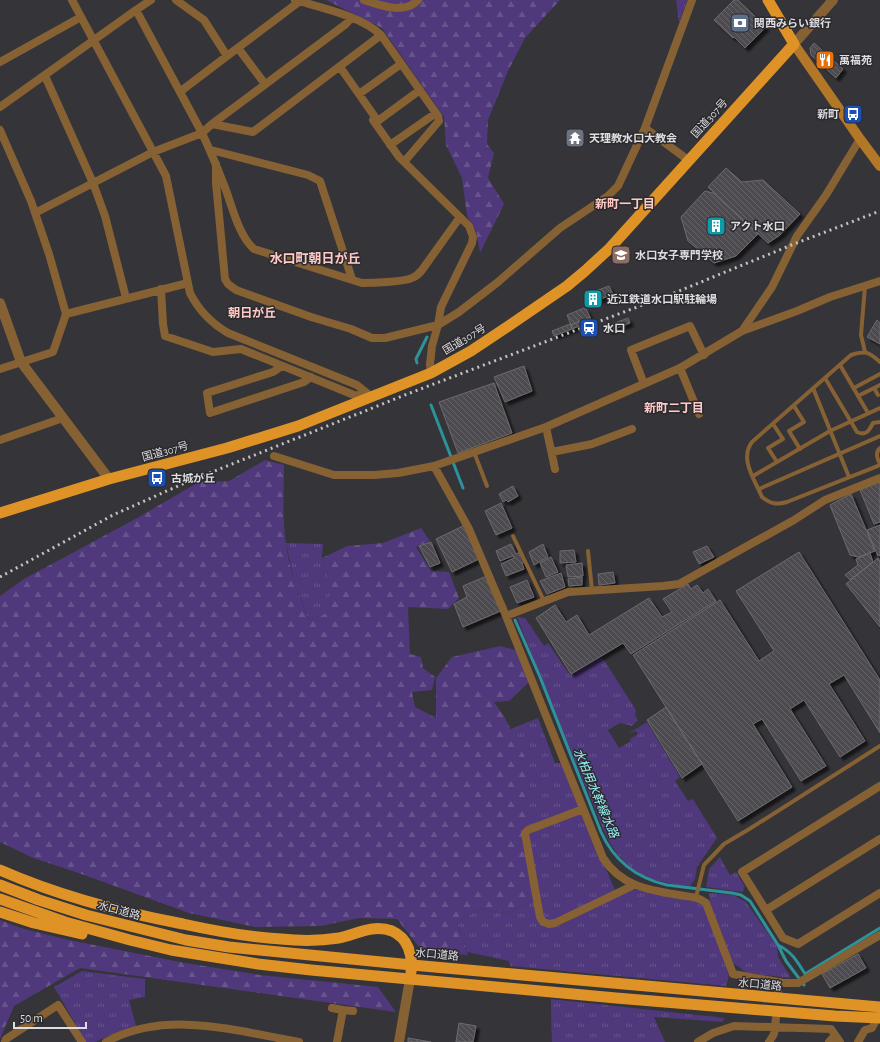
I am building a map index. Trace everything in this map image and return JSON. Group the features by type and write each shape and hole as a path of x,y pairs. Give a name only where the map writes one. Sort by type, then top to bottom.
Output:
{"highway":[{"path":"768,0 794,44"},
{"name":"国道307号","path":"0,513 109,479 227,448 298,426 431,373 484,343 586,271 615,242 794,44"},
{"path":"0,870 45,888 105,907 148,918 218,931 282,939 312,940 339,938 371,928 392,931 405,942 412,957 410,979"},
{"name":"水口道路","path":"0,885 39,900 86,915 186,940 229,947 879,1014"},
{"path":"0,898 65,922 130,940 171,950 243,962 311,970 835,1016 879,1014"},
{"path":"0,912 34,923 112,941 130,940"}],"main road":[{"path":"794,44 880,166"}],"street":[{"path":"72,0 164,170 190,293 196,305 216,326 228,333 357,385 372,396"},
{"path":"176,0 204,20 227,56"},
{"path":"364,0 379,5 398,8 413,4 418,0"},
{"path":"216,164 216,183 225,279 228,284 236,290 372,338 385,338 438,325 471,304 560,228 608,196 618,186 645,128 692,0"},
{"path":"794,44 833,0"},
{"path":"0,107 94,41 147,1"},
{"path":"181,91 298,1 351,18 372,28 381,35 436,113 439,120 404,162"},
{"path":"136,10 181,91 211,150 240,229 247,242 254,250 362,283 411,279 418,275 460,216"},
{"path":"0,62 81,17"},
{"path":"35,213 153,152 202,133 346,24 351,18"},
{"path":"212,124 253,132 381,35"},
{"path":"238,48 265,84"},
{"path":"359,94 401,64"},
{"path":"340,67 375,117 373,120 399,157 460,216 469,226 473,237 472,243 441,307 432,346 430,364 431,373"},
{"path":"45,76 93,183 105,216 126,298"},
{"path":"375,123 420,90"},
{"path":"390,145 436,113"},
{"path":"645,128 688,160"},
{"path":"0,130 35,213 66,314 53,352 0,369"},
{"path":"742,331 772,287 797,236 826,195 860,139"},
{"path":"211,150 320,180 352,279"},
{"path":"274,456 334,474 374,475 398,473 434,466 546,427 680,368 742,331 798,311 830,297 880,281"},
{"path":"66,314 188,283"},
{"path":"161,289 165,336 213,352 241,349 354,395 372,396"},
{"path":"0,303 21,362 109,479"},
{"path":"644,384 631,350 690,326 704,355"},
{"path":"282,366 273,372 207,393 210,413 304,382 311,377"},
{"path":"680,368 699,414"},
{"path":"0,440 63,418"},
{"path":"546,427 556,469"},
{"path":"552,452 592,444 632,429"},
{"path":"434,466 469,529 506,616 603,858 609,867 620,877 634,885 680,896 697,895 702,899 708,907 733,974 778,982 801,981 880,935"},
{"path":"506,616 568,592 678,584 794,520 825,500 880,478"},
{"path":"880,786 742,872 783,938 798,944 880,894"},
{"path":"583,809 528,830 525,833 540,917 543,922 549,924 555,923 634,885"},
{"path":"766,910 880,839"},
{"path":"399,1042 410,979"},
{"path":"778,982 778,991"},
{"path":"5,1042 6,1039 58,1005 82,1042"},
{"path":"332,1008 353,1011"},
{"path":"337,1042 343,1010"},
{"path":"858,1042 865,1030 872,1028 879,1014"},
{"path":"769,1042 774,1034 776,1018"},
{"path":"106,1042 121,1039 151,1027 172,1024 215,1027 299,1042"},
{"path":"698,1042 734,1026 831,1029 837,1039 829,1042"}],"lane":[{"path":"865,286 861,335 865,352"},
{"path":"880,362 871,353 861,352 851,355 752,442 747,451 746,461 762,497 776,504 782,504 880,464 877,456 880,448"},
{"path":"840,365 868,413"},
{"path":"854,388 880,374"},
{"path":"825,378 857,432 863,434 868,431 873,423 880,422"},
{"path":"858,396 880,385"},
{"path":"813,388 849,477"},
{"path":"874,388 878,395"},
{"path":"794,406 804,422 790,431 800,449"},
{"path":"753,476 830,431 880,408"},
{"path":"773,424 783,439 768,448 777,462"},
{"path":"759,490 880,436"},
{"path":"474,451 487,486"},
{"path":"513,536 544,602"},
{"path":"588,551 592,590"},
{"path":"697,895 704,865 724,844 880,746"}],"green space":[{"path":"326,0 560,0 525,38 508,71 488,120 487,144 494,153 488,178 504,204 480,253 476,231 467,216 462,178 446,145 444,117 382,28"},
{"path":"676,0 687,0 679,23"},
{"path":"265,460 284,465 284,514 287,553 295,582 309,620 330,612 330,591 325,565 322,558 347,546 383,543 421,528 430,541 416,547 431,571 449,572 459,598 448,609 408,607 410,654 421,657 423,668 435,677 432,690 412,692 415,707 436,718 436,678 452,657 500,646 516,650 529,682 509,701 494,702 505,718 530,768 526,829 533,900 507,913 479,909 457,922 468,955 423,952 397,919 359,918 321,926 255,927 189,913 31,857 0,842 0,596 24,579 137,518 199,482 229,481"},
{"path":"286,543 323,544 322,558 330,586 330,612 309,620 294,581"},
{"path":"517,617 525,618 544,646 548,643 570,675 602,657 636,710 635,715 638,720 632,726 620,723 608,730 619,748 631,741 630,739 638,734 636,731 628,734 647,722 680,777 675,781 688,801 693,799 717,838 697,867 695,879 690,886 661,882 635,871 620,857 615,850 602,826"},
{"path":"538,718 555,763 562,763 580,808 527,829 508,730"},
{"path":"581,811 615,890 554,922 544,921 528,831"},
{"path":"720,857 730,875 736,872 745,887 743,888 744,890 742,892 706,887 709,869"},
{"path":"628,890 639,890 695,900 706,908 729,976 726,986 510,966 509,961 467,952 457,922 479,909 507,913 533,900 536,912 543,927 559,926"},
{"path":"709,893 733,895 746,902 777,946 778,957 791,978 747,973 733,963 710,902"},
{"path":"0,920 21,928 69,940 185,963 260,975 378,987 396,1012 80,968 14,1006 0,1039"},
{"path":"82,971 145,979 145,997 129,1000 136,1026 119,1031 95,1042 86,1042 54,987"},
{"path":"551,999 725,1018 722,1022 654,1017 665,1042 552,1042"}],"building":[{"name":"関西みらい銀行","path":"734,0 738,0 766,27 745,48 714,20"},
{"path":"814,43 843,69 836,78 811,55 810,48"},
{"name":"アクト水口","path":"726,168 742,182 763,180 800,214 780,235 768,243 708,187"},
{"name":"アクト水口","path":"705,191 713,193 758,234 736,256 714,263 688,241 681,217"},
{"name":"近江鉄道水口駅駐輪場","path":"609,286 613,294 589,304 585,295"},
{"path":"584,308 590,317 571,325 567,315"},
{"path":"590,317 591,321 572,329 571,325"},
{"path":"628,318 630,323 609,331 607,326"},
{"path":"877,320 880,323 880,344 867,337"},
{"path":"570,324 572,329 554,336 552,331"},
{"path":"524,366 532,391 505,402 494,377"},
{"path":"494,383 512,433 458,453 439,402"},
{"path":"880,482 880,522 874,524 860,490"},
{"path":"513,486 518,496 508,502 506,500 503,502 499,494"},
{"path":"851,494 875,551 858,557 850,555 830,505"},
{"path":"501,503 512,528 496,535 485,511"},
{"path":"465,525 479,559 452,572 436,539"},
{"path":"880,525 880,555 878,556 867,530"},
{"path":"431,542 440,563 430,567 419,546"},
{"path":"511,544 516,554 520,552 524,562 522,563 524,569 506,576 501,564 514,558 513,556 500,561 496,551"},
{"path":"543,544 548,557 534,565 529,552"},
{"path":"707,546 714,557 699,564 693,552"},
{"path":"574,550 576,562 560,563 560,551"},
{"path":"799,552 880,680 880,733 844,675 829,684 865,741 840,757 804,700 790,709 826,766 801,781 762,719 753,724 792,787 738,821 633,655 720,600 759,661 774,651 736,591"},
{"path":"870,553 873,562 850,580 845,575 858,565 856,559"},
{"path":"551,557 558,572 546,577 540,563"},
{"path":"878,558 880,561 880,627 846,584"},
{"path":"582,563 583,576 568,577 566,565"},
{"path":"613,572 615,583 599,585 598,574"},
{"path":"561,573 565,587 547,594 540,581"},
{"path":"489,575 503,610 463,627 454,604 467,597 463,586"},
{"path":"582,577 582,585 569,586 568,579"},
{"path":"527,580 534,597 517,603 510,587"},
{"path":"688,584 691,589 697,585 703,593 708,589 716,601 631,654 623,643 571,674 536,618 555,605 566,622 577,615 589,635 649,598 662,617 672,612 663,599"},
{"path":"666,707 702,764 682,778 647,720"},
{"path":"858,954 866,968 830,988 822,974"},
{"path":"459,1023 476,1026 473,1042 456,1042"},
{"path":"408,1038 431,1042 408,1042"}],"waterway":[{"path":"417,363 416,359 427,337"},
{"name":"水柏用水幹線水路","path":"431,405 463,488"},
{"name":"水柏用水幹線水路","path":"515,620 540,677 601,832 612,852 627,867 645,878 656,882 667,885 732,893 741,895 750,901 778,945 786,961 804,985"},
{"path":"778,945 791,954 805,974 880,928"}],"railway":[{"path":"0,577 113,515 187,482 410,393 674,293 880,211"}],"place":[{"name":"関西みらい銀行","path":"740,23"},
{"name":"萬福苑","path":"825,60"},
{"name":"新町","path":"853,114"},
{"name":"天理教水口大教会","path":"575,138"},
{"name":"アクト水口","path":"716,226"},
{"name":"水口女子専門学校","path":"621,255"},
{"name":"近江鉄道水口駅駐輪場","path":"593,299"},
{"name":"水口","path":"589,328"},
{"name":"古城が丘","path":"157,478"}],"district":[{"name":"新町一丁目","path":"625,204"},
{"name":"水口町朝日が丘","path":"315,258"},
{"name":"朝日が丘","path":"252,313"},
{"name":"新町二丁目","path":"674,408"}]}
